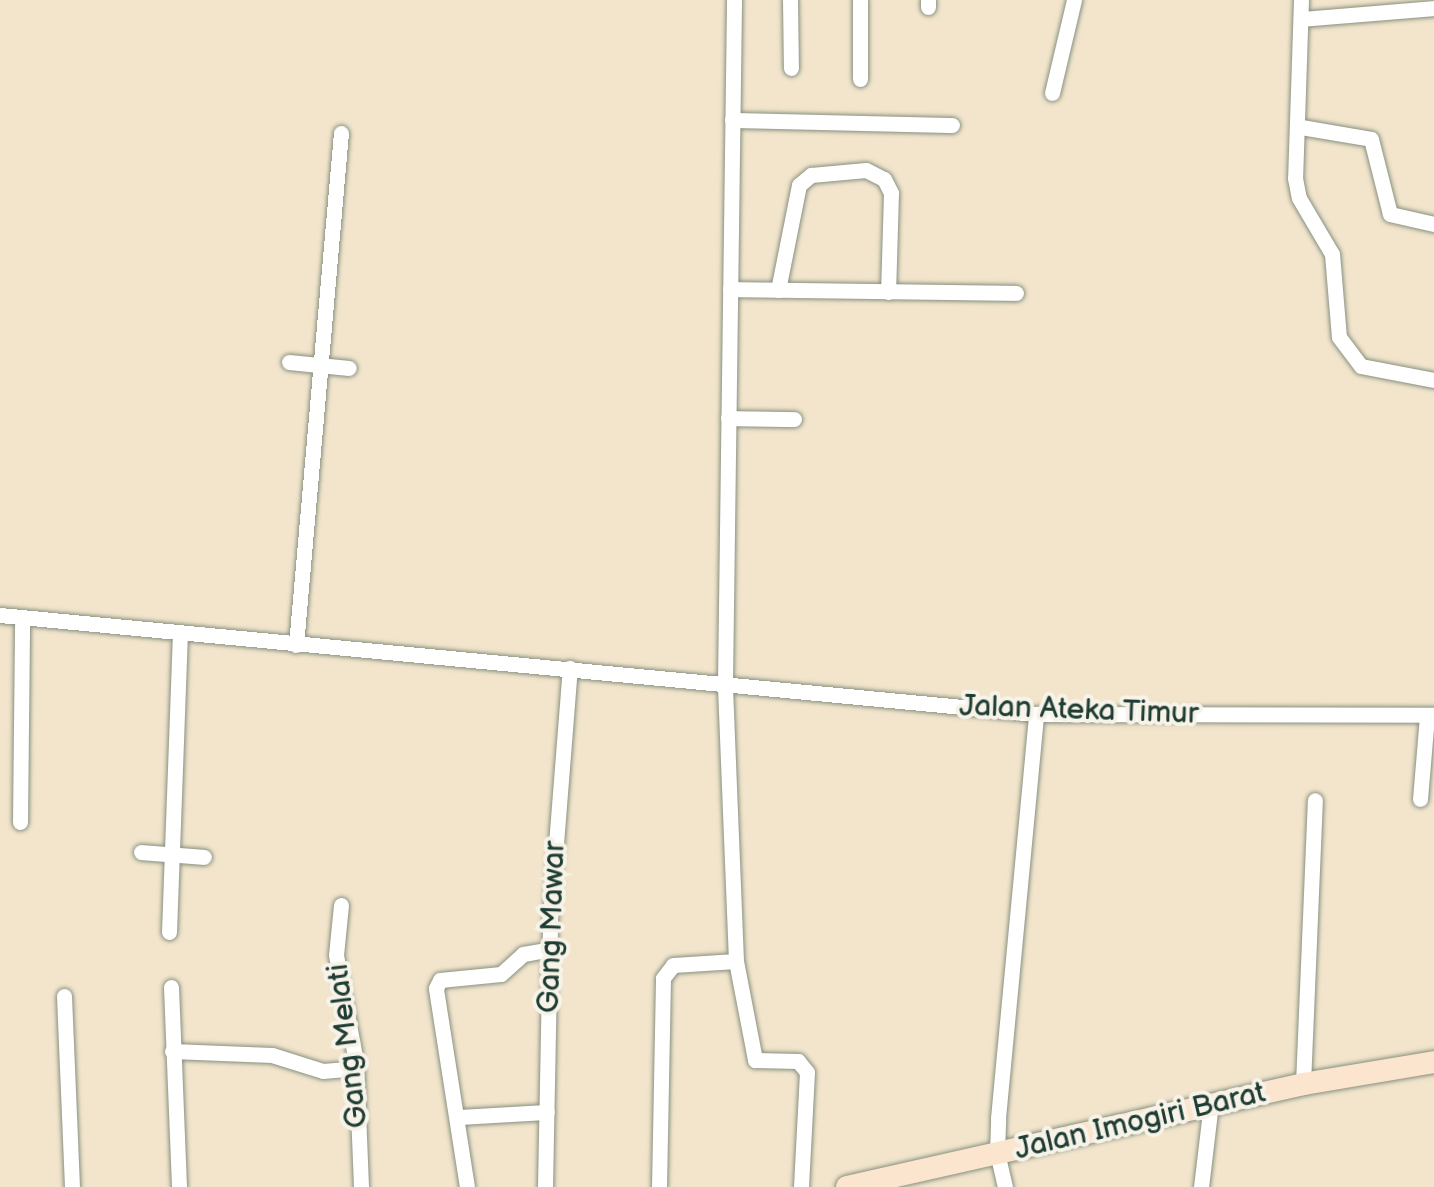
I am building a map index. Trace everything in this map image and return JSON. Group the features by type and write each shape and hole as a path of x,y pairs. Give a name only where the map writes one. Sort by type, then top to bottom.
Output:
{"main road":[{"name":"Jalan Imogiri Barat","path":"847,1187 1212,1103 1434,1062"}],"street":[{"path":"734,0 725,682 736,960 754,1060 798,1060 807,1072 800,1187"},
{"path":"790,0 791,68"},
{"path":"860,0 860,78"},
{"path":"1052,93 1074,0"},
{"path":"1301,0 1300,127 1295,178 1299,198 1332,254 1345,350 1362,366 1434,380"},
{"path":"1301,18 1434,8"},
{"path":"732,120 952,125"},
{"path":"1300,127 1371,139 1390,214 1434,224"},
{"path":"296,645 341,133"},
{"path":"778,290 799,185 811,175 866,170 884,180 891,193 888,292"},
{"path":"730,289 1016,293"},
{"path":"289,362 349,368"},
{"path":"728,418 794,419"},
{"name":"Jalan Ateka Timur","path":"0,615 180,637 570,668 1036,714 1430,716"},
{"path":"20,822 22,618"},
{"path":"169,932 180,637"},
{"name":"Gang Mawar","path":"545,1187 550,948 570,668"},
{"path":"1006,1187 997,1154 1036,714"},
{"path":"1420,799 1430,716"},
{"path":"1303,1084 1315,800"},
{"path":"141,852 204,857"},
{"name":"Gang Melati","path":"342,905 337,965 356,1068 361,1187"},
{"path":"467,1187 438,982 494,976 523,954 550,948"},
{"path":"659,1187 663,978 673,965 736,960"},
{"path":"171,987 179,1187"},
{"path":"64,996 72,1187"},
{"path":"172,1051 272,1055 323,1070 356,1068"},
{"path":"1202,1187 1212,1103"},
{"path":"458,1118 546,1112"}]}
